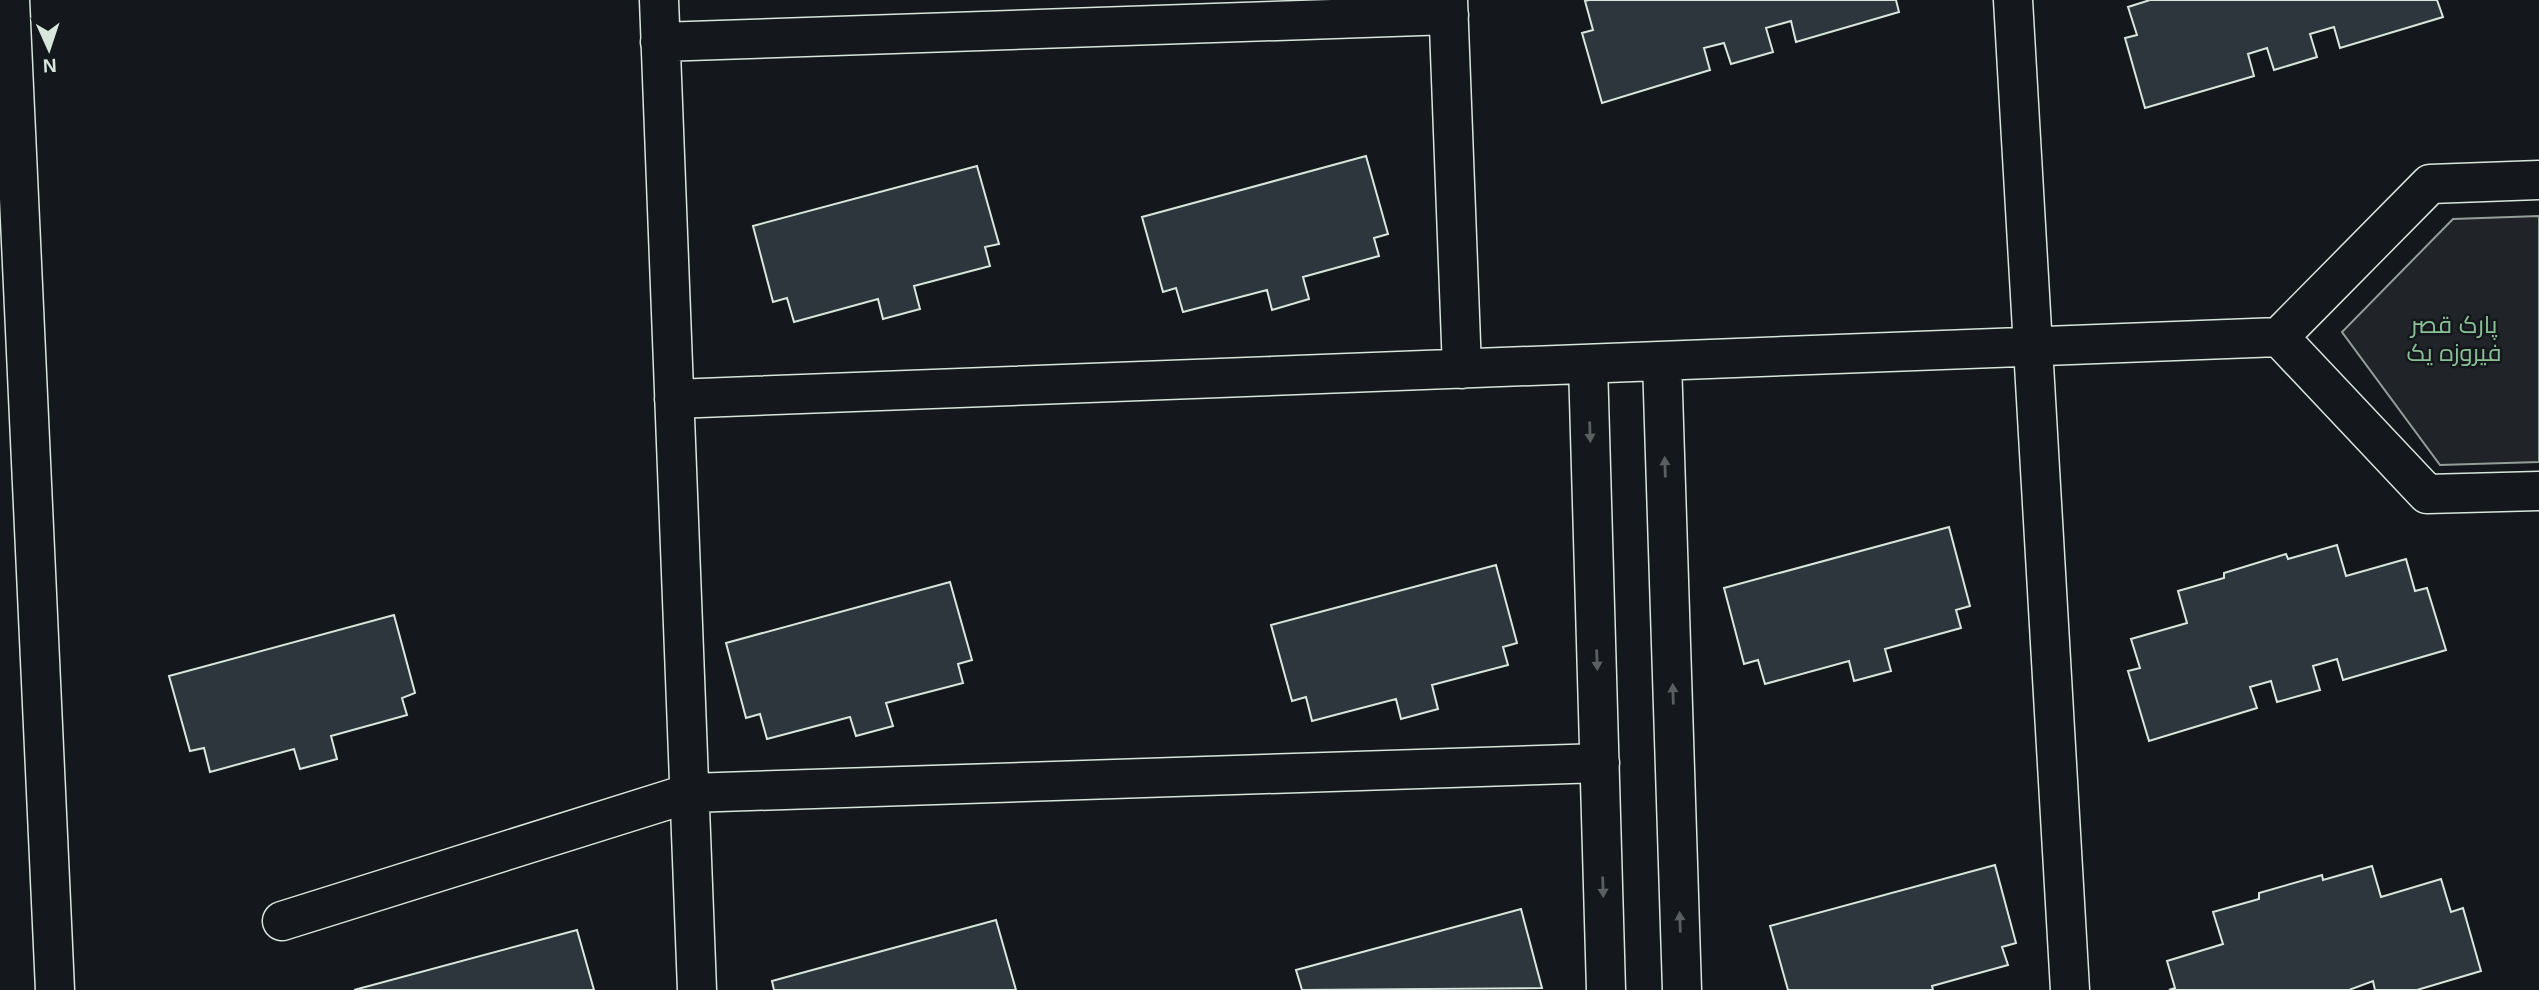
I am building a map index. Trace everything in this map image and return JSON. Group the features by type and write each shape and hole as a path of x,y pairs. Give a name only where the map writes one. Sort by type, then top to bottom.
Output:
{"street":[{"path":"10,0 55,990"},
{"path":"659,0 697,990"},
{"path":"2013,0 2070,990"},
{"path":"660,42 1449,7 1462,369"},
{"path":"674,399 2279,337 2430,184 2539,180"},
{"path":"2279,337 2427,494 2539,491"},
{"path":"1662,361 1682,990"},
{"path":"1588,364 1606,990"},
{"path":"282,921 690,793 1600,763"}],"green space":[{"name":"پارک قصر فیروزه یک","path":"2539,216 2539,462 2440,465 2342,332 2453,219"}],"building":[{"path":"1589,0 1896,0 1899,12 1796,42 1791,21 1766,28 1773,52 1731,64 1724,43 1704,48 1710,70 1602,103 1582,33 1593,30 1585,1"},
{"path":"2150,0 2437,0 2443,17 2340,48 2334,27 2310,34 2317,57 2274,70 2267,48 2248,54 2254,76 2145,108 2125,38 2137,35 2128,7"},
{"path":"1366,156 1388,234 1374,238 1379,256 1303,277 1309,299 1272,310 1267,290 1183,312 1176,288 1163,292 1142,217"},
{"path":"977,166 999,244 985,247 990,266 914,286 920,309 883,319 878,299 794,322 787,298 773,302 753,226"},
{"path":"1949,527 1970,606 1956,610 1961,628 1885,649 1891,671 1854,681 1849,661 1765,684 1758,660 1744,664 1724,588"},
{"path":"2337,545 2346,576 2406,559 2415,591 2427,588 2446,650 2343,680 2337,659 2313,666 2320,690 2277,702 2271,681 2250,687 2257,708 2149,741 2128,671 2140,668 2131,639 2187,623 2178,591 2224,578 2224,573 2286,554 2288,559"},
{"path":"1496,565 1517,643 1503,647 1508,665 1432,685 1438,709 1401,719 1396,699 1312,721 1306,697 1292,701 1271,625"},
{"path":"950,582 972,660 958,664 963,683 886,703 893,726 856,736 850,717 767,739 760,714 746,718 726,643"},
{"path":"394,615 415,693 402,698 407,715 331,736 337,759 300,769 294,749 210,772 204,748 190,751 169,676"},
{"path":"1995,865 2016,943 2002,947 2008,965 1932,986 1933,990 1788,990 1770,926"},
{"path":"2372,866 2381,897 2441,879 2451,912 2463,908 2481,971 2417,990 2375,990 2373,981 2349,990 2169,990 2175,988 2167,961 2223,944 2213,912 2259,899 2259,893 2322,875 2323,880"},
{"path":"1521,909 1542,988 1302,990 1296,970"},
{"path":"996,920 1016,990 774,990 772,981"},
{"path":"577,930 594,990 354,990"}]}
